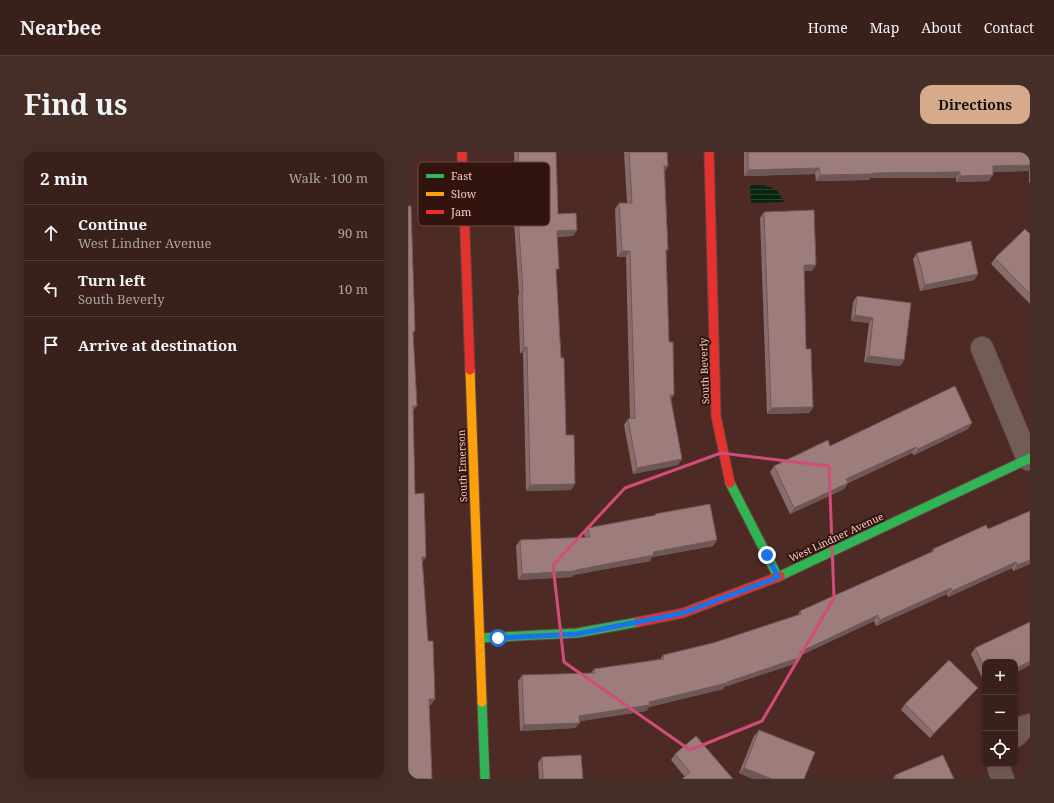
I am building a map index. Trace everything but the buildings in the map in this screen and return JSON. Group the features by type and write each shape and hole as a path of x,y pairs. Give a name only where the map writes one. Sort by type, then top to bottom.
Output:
{"street":[{"name":"South Emerson","path":"462,152 462,162"},
{"name":"South Beverly","path":"709,152 716,416 729,481 778,577"},
{"name":"South Emerson","path":"465,226 485,779"},
{"path":"982,348 1029,458"},
{"name":"West Lindner Avenue","path":"480,638 577,634 683,613 778,577 1029,458"},
{"path":"1018,733 1024,727 1030,725"},
{"path":"999,767 1003,779"}],"highlighted area":[{"path":"721,453 829,466 834,598 762,721 690,750 564,662 553,565 625,488"}],"shaded area":[{"path":"761,184 777,190 784,202 751,203 750,186"}],"traffic: fast":[{"path":"780,576 1030,458"},
{"path":"730,483 778,577"},
{"path":"480,638 577,633 638,622"},
{"path":"482,702 485,779"}],"traffic: slow":[{"path":"470,370 482,702"}],"traffic: jam":[{"path":"462,152 462,162"},
{"path":"709,152 716,416 730,483"},
{"path":"465,226 470,370"},
{"path":"638,622 683,613 780,576"}],"route":[{"path":"498,638 577,634 683,613 778,577 767,555"}]}
